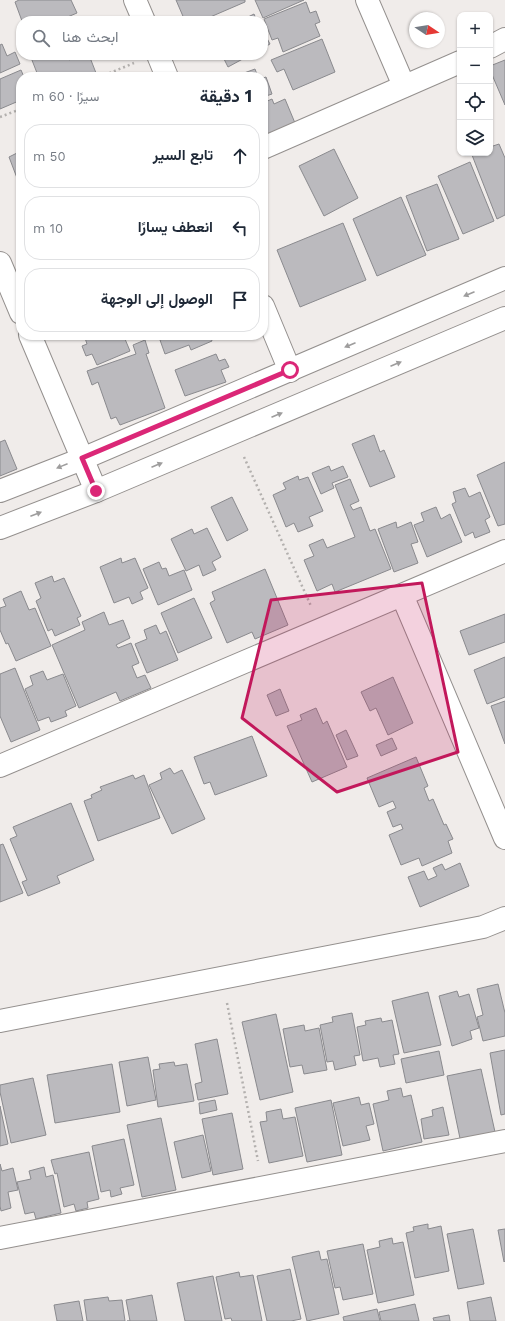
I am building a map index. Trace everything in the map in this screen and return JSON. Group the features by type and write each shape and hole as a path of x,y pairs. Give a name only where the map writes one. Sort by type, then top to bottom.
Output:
{"street":[{"path":"135,0 142,16"},
{"path":"367,0 404,86"},
{"path":"493,45 505,39"},
{"path":"151,60 162,72"},
{"path":"268,146 457,63"},
{"path":"0,262 16,301"},
{"path":"0,491 82,458 505,278"},
{"path":"268,318 290,370"},
{"path":"0,528 96,491 505,318"},
{"path":"32,340 96,491"},
{"path":"0,766 505,551"},
{"path":"402,595 505,838"},
{"path":"0,1021 482,928 505,918"},
{"path":"0,1238 505,1141"}],"path":[{"path":"113,72 144,60"},
{"path":"0,117 16,111"},
{"path":"234,433 322,630"},
{"path":"222,978 263,1187"}],"highlighted area":[{"path":"422,583 458,752 337,792 242,718 271,600"}],"building":[{"path":"19,0 71,0 77,13 70,16 20,16 15,2"},
{"path":"176,0 245,0 245,2 213,16 183,16"},
{"path":"255,0 304,0 268,16 262,16"},
{"path":"306,2 310,13 316,11 320,22 315,24 320,36 283,52 278,38 272,40 268,30 268,17"},
{"path":"322,39 335,72 293,90 284,69 277,72 271,60"},
{"path":"2,44 7,56 15,52 16,60 18,60 20,64 0,73 0,45"},
{"path":"32,60 91,60 96,72 37,72"},
{"path":"224,60 241,60 228,67"},
{"path":"505,60 505,105 493,77 493,65"},
{"path":"255,69 256,72 247,72"},
{"path":"16,72 16,102 0,109 0,79"},
{"path":"268,83 272,94 268,95"},
{"path":"272,99 274,104 285,99 295,123 268,136 268,101"},
{"path":"499,144 505,158 505,215 497,219 472,156 493,156 493,146"},
{"path":"334,149 358,198 324,216 299,166"},
{"path":"16,154 16,175 9,157"},
{"path":"470,162 494,221 463,234 438,176"},
{"path":"437,184 459,239 427,251 406,196"},
{"path":"401,197 426,255 377,276 353,219"},
{"path":"343,223 366,280 300,307 277,250"},
{"path":"86,340 125,340 130,351 97,365 92,354 86,356 82,346 87,344"},
{"path":"145,340 149,353 146,354 165,408 120,425 116,417 111,419 98,382 92,385 87,371 136,354 133,345"},
{"path":"160,340 212,341 191,350 189,345 165,354"},
{"path":"216,354 219,361 225,359 229,367 221,370 226,382 185,396 175,370"},
{"path":"374,435 380,452 384,450 395,477 370,487 352,444"},
{"path":"5,440 17,469 0,476 0,442"},
{"path":"505,462 505,524 498,526 477,475"},
{"path":"329,466 331,471 343,466 348,477 332,483 334,488 321,494 312,473"},
{"path":"298,476 299,480 308,477 323,511 309,517 313,526 298,532 294,523 286,527 273,495 286,489 283,483"},
{"path":"350,479 359,501 350,505 353,510 361,507 370,531 375,529 391,569 335,592 332,584 317,591 304,560 314,556 309,545 323,539 327,548 355,537 335,485"},
{"path":"465,488 469,497 480,492 490,517 485,520 490,532 475,538 473,532 465,536 452,504 456,502 453,492"},
{"path":"232,497 248,530 227,541 211,507"},
{"path":"436,507 441,519 450,514 462,542 427,557 414,525 424,521 421,513"},
{"path":"396,522 397,528 411,522 418,542 411,544 418,563 394,572 378,529"},
{"path":"207,528 221,557 212,562 216,570 203,576 199,565 186,571 171,539 192,529 194,534"},
{"path":"121,558 122,563 135,558 148,588 140,592 143,599 132,604 129,597 114,603 100,567"},
{"path":"159,562 162,569 166,568 169,576 184,570 192,590 158,605 143,569"},
{"path":"265,569 288,625 255,639 252,632 227,643 210,603 215,600 212,592"},
{"path":"52,576 54,582 64,578 81,616 77,618 80,625 55,636 52,629 48,631 36,601 41,598 35,583"},
{"path":"21,591 29,610 35,608 51,646 16,661 0,630 0,608 6,606 3,599"},
{"path":"194,598 212,638 178,653 161,613"},
{"path":"104,612 109,625 123,620 130,638 116,645 118,648 131,643 139,663 132,666 137,678 145,675 151,688 120,701 116,692 79,708 52,645 85,630 82,622"},
{"path":"505,614 505,642 469,655 460,631"},
{"path":"156,625 160,634 166,631 178,660 147,673 135,644 147,639 144,630"},
{"path":"505,657 505,697 487,704 474,670"},
{"path":"15,668 40,730 11,742 0,716 0,674"},
{"path":"43,671 47,680 63,674 76,706 65,711 67,716 51,722 49,717 38,721 25,689 33,685 30,676"},
{"path":"393,677 413,723 388,735 376,708 370,711 361,692"},
{"path":"280,689 289,711 276,716 267,695"},
{"path":"505,701 505,744 491,706"},
{"path":"316,708 323,724 327,721 347,767 312,782 287,726 302,720 300,715"},
{"path":"346,730 358,756 347,760 336,735"},
{"path":"252,736 267,776 215,795 210,782 204,784 194,757"},
{"path":"392,738 397,749 381,756 376,745"},
{"path":"416,757 428,786 424,788 429,801 433,799 444,825 446,824 453,839 448,841 452,853 422,866 419,858 401,865 389,835 403,829 401,824 393,827 387,812 396,808 393,801 379,807 367,778"},
{"path":"170,768 174,774 182,770 205,819 172,834 149,785 162,779 160,773"},
{"path":"133,775 135,779 144,775 160,818 98,841 84,801 92,798 91,795 102,790 100,787"},
{"path":"71,803 94,860 57,876 60,883 28,896 22,882 27,880 10,839 17,836 13,827"},
{"path":"3,844 23,893 0,902 0,845"},
{"path":"460,863 469,886 420,907 408,877 424,871 428,880 437,876 433,868 442,864 445,870"},
{"path":"498,984 505,1013 505,1036 483,1041 477,1017 483,1015 477,989"},
{"path":"457,991 459,997 469,994 479,1028 470,1031 472,1039 452,1046 439,996"},
{"path":"428,992 441,1045 404,1053 392,1001"},
{"path":"352,1013 360,1055 354,1056 356,1065 335,1070 333,1061 327,1062 320,1025 333,1022 332,1017"},
{"path":"276,1014 293,1092 260,1100 242,1022"},
{"path":"381,1018 382,1022 392,1020 399,1054 393,1055 395,1064 380,1067 378,1058 363,1061 357,1027 366,1025 365,1021"},
{"path":"304,1025 305,1031 319,1028 327,1070 304,1074 302,1065 290,1067 283,1029"},
{"path":"217,1039 228,1094 198,1100 195,1084 202,1082 195,1044"},
{"path":"505,1050 505,1114 501,1115 490,1053"},
{"path":"439,1051 444,1075 406,1083 401,1059"},
{"path":"148,1057 156,1100 127,1106 119,1062"},
{"path":"174,1062 175,1066 187,1064 194,1101 158,1107 153,1070 160,1069 159,1064"},
{"path":"112,1064 120,1112 55,1123 47,1075"},
{"path":"481,1069 497,1141 462,1148 447,1076"},
{"path":"33,1078 46,1135 11,1143 0,1092 0,1085"},
{"path":"401,1088 403,1097 411,1095 422,1142 383,1151 373,1104 389,1100 387,1091"},
{"path":"359,1097 361,1105 369,1103 374,1124 366,1126 370,1140 343,1146 333,1103"},
{"path":"215,1100 217,1110 200,1114 199,1103"},
{"path":"331,1100 342,1155 307,1162 295,1108"},
{"path":"0,1106 8,1144 0,1146"},
{"path":"443,1107 449,1135 424,1139 421,1119 433,1116 432,1110"},
{"path":"281,1109 283,1119 295,1117 303,1156 269,1163 260,1122 267,1121 266,1112"},
{"path":"232,1113 243,1169 213,1175 202,1119"},
{"path":"161,1118 176,1190 142,1197 127,1125"},
{"path":"203,1135 211,1171 182,1178 174,1142"},
{"path":"124,1139 134,1185 120,1188 122,1194 111,1197 110,1190 101,1192 92,1146"},
{"path":"89,1152 99,1199 87,1202 88,1208 76,1211 74,1204 64,1207 57,1173 55,1174 51,1160"},
{"path":"0,1164 2,1171 13,1168 18,1190 8,1192 11,1208 1,1211 0,1206"},
{"path":"44,1167 46,1177 53,1175 61,1213 36,1219 34,1212 25,1214 17,1182 31,1179 29,1171"},
{"path":"428,1224 428,1229 441,1226 449,1271 415,1278 406,1233 414,1231 413,1227"},
{"path":"473,1229 484,1284 458,1289 447,1234"},
{"path":"505,1229 505,1261 504,1262 498,1230"},
{"path":"392,1238 393,1244 403,1242 414,1295 378,1303 367,1250 380,1247 379,1241"},
{"path":"363,1244 373,1294 343,1300 340,1287 335,1288 327,1251"},
{"path":"319,1251 321,1260 327,1259 339,1314 307,1321 292,1257"},
{"path":"290,1269 301,1319 291,1321 267,1321 257,1276"},
{"path":"239,1272 240,1277 253,1275 262,1321 232,1321 231,1318 225,1319 216,1277"},
{"path":"213,1276 222,1321 185,1321 177,1283"},
{"path":"152,1295 157,1321 130,1321 126,1300"},
{"path":"108,1297 109,1301 122,1300 125,1321 87,1321 84,1300"},
{"path":"491,1297 496,1321 470,1321 467,1302"},
{"path":"79,1301 83,1321 57,1321 54,1305"},
{"path":"415,1304 419,1321 381,1321 379,1312"},
{"path":"377,1309 380,1321 344,1321 343,1317"},
{"path":"449,1315 450,1321 434,1321 433,1318"}],"route":[{"path":"96,491 82,458 290,370"}]}
